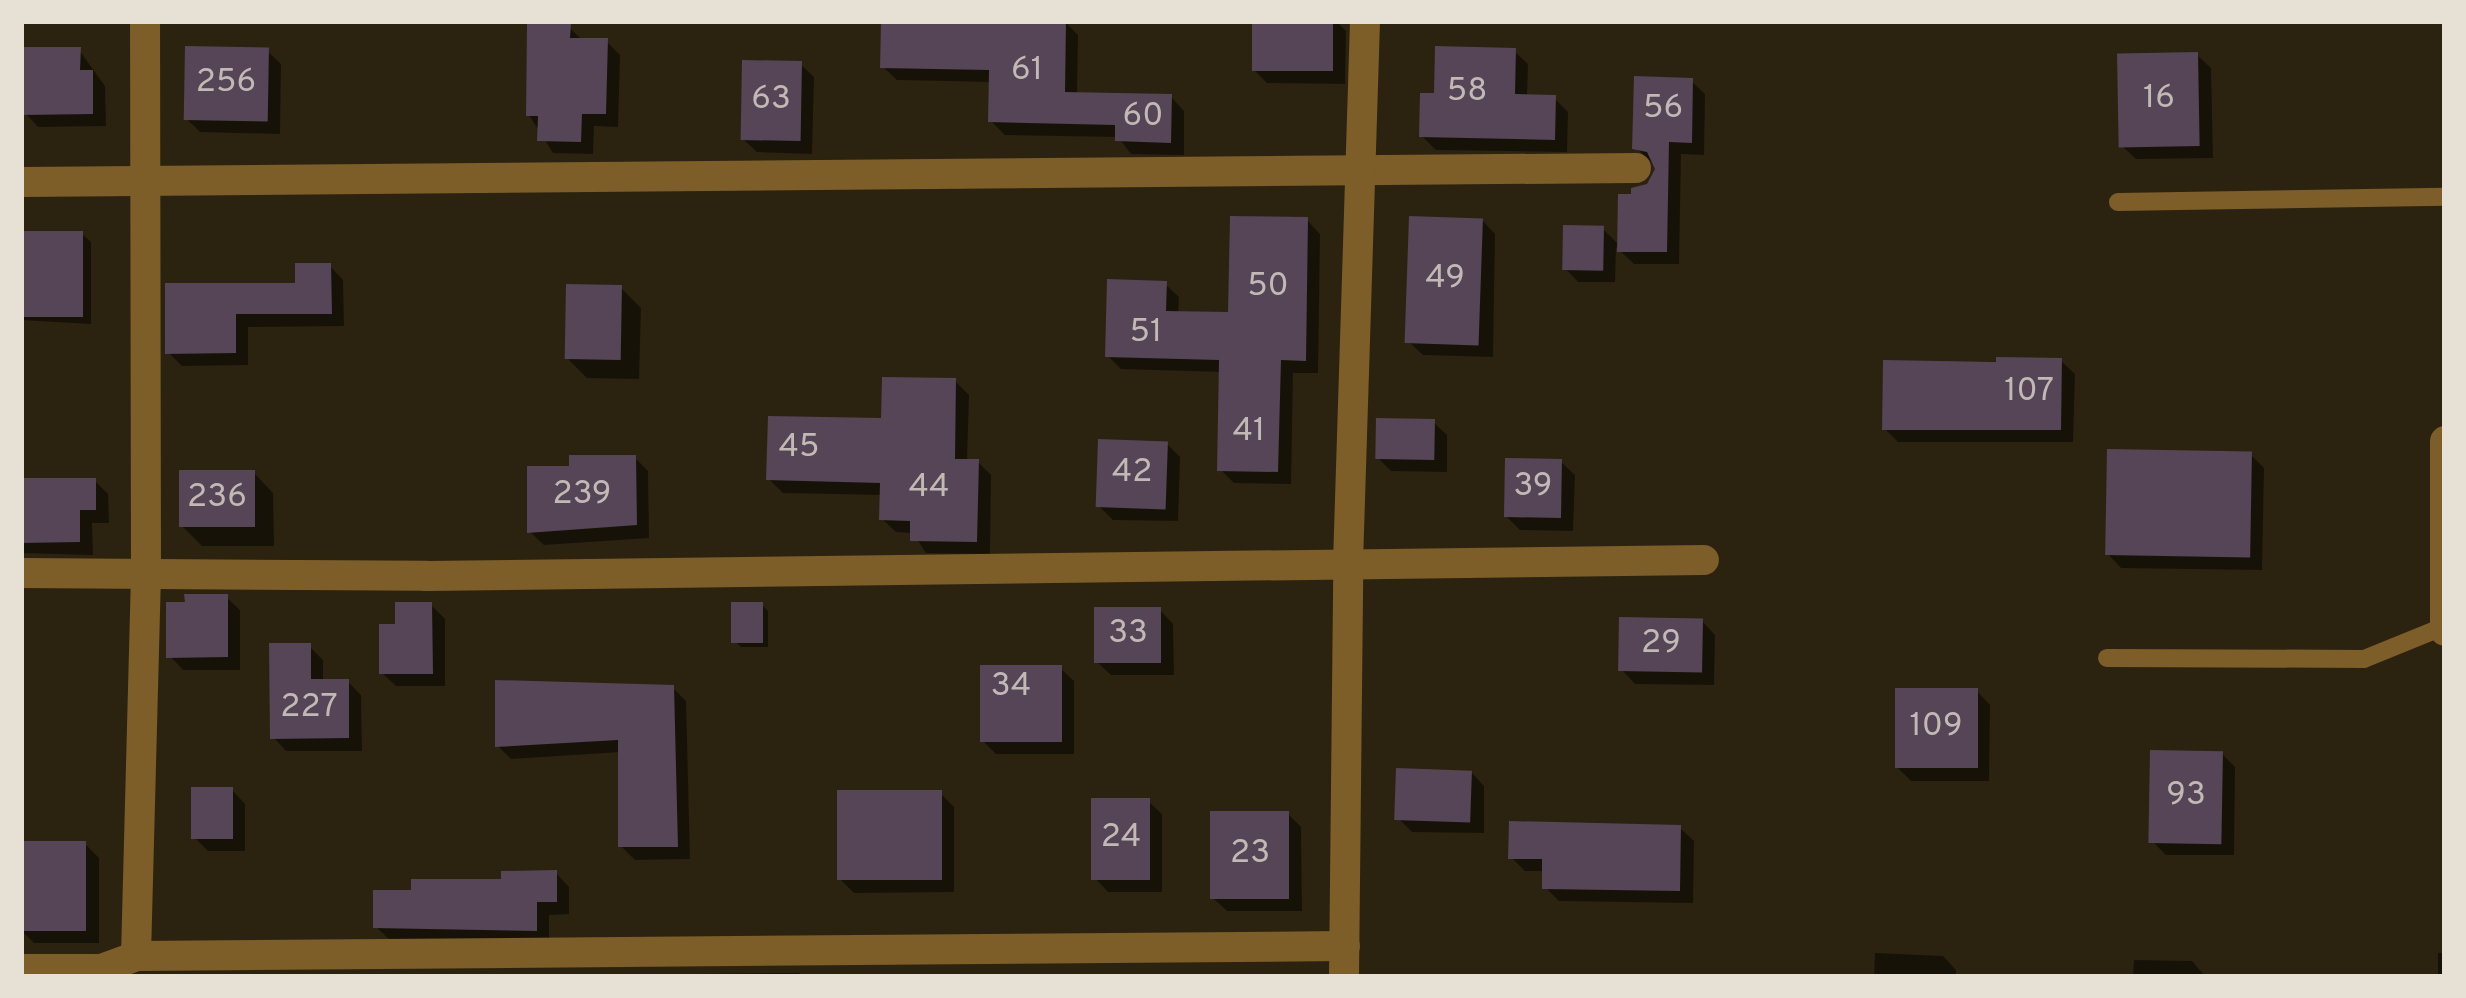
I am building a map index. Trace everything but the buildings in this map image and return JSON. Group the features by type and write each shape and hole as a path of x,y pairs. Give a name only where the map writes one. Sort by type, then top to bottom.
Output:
{"street":[{"path":"136,956 146,573 146,21"},
{"path":"21,970 100,969 136,956 1345,962 1348,563 1365,21"},
{"path":"21,182 1636,168"},
{"path":"2444,629 2445,441"},
{"path":"21,573 426,576 1704,560"}],"lane":[{"path":"2119,202 2445,197"},
{"path":"2107,658 2365,659 2444,629"}]}
